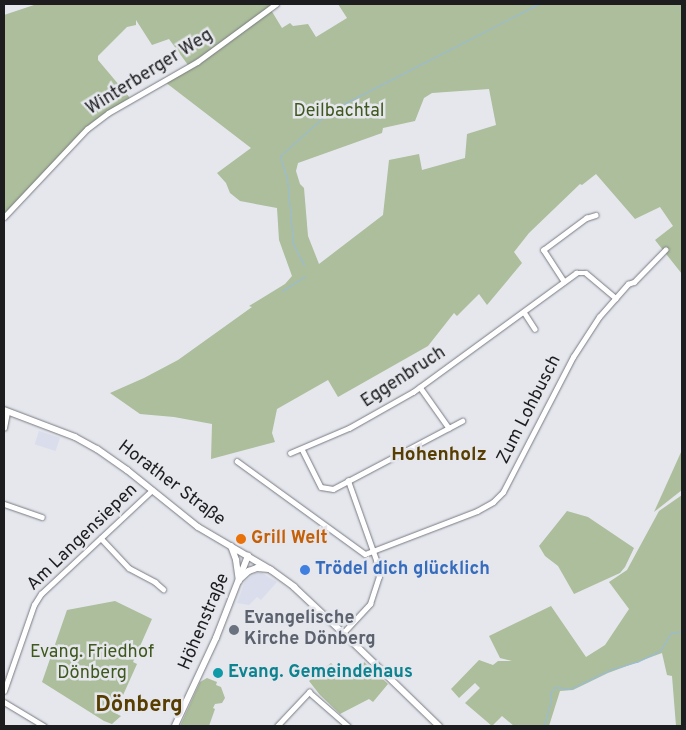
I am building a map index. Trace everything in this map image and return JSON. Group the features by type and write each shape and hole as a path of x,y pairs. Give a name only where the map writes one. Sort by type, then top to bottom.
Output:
{"main road":[{"name":"Horather Straße","path":"6,411 98,449 198,527 271,570 298,591 343,633 438,726"},
{"path":"231,546 236,560 239,581"}],"street":[{"name":"Winterberger Weg","path":"4,217 87,129 108,113 197,62 276,4"},
{"path":"564,282 543,250 586,218 596,215"},
{"name":"Zum Lohbusch","path":"237,461 365,554 477,511 498,499 542,420 573,357 598,317 628,284 634,282 665,250"},
{"name":"Eggenbruch","path":"290,453 365,420 420,387 576,273 586,273 616,298"},
{"path":"524,312 535,329"},
{"path":"420,387 449,428"},
{"path":"4,428 6,411"},
{"path":"302,449 321,487 326,490 333,489 462,421"},
{"path":"343,633 373,599 379,577 373,552 348,481"},
{"name":"Am Langensiepen","path":"4,691 34,605 41,594 152,490"},
{"path":"4,505 42,517"},
{"path":"101,538 129,568 155,582 163,589"},
{"name":"Höhenstraße","path":"175,726 216,638 248,556"},
{"path":"239,581 249,571 257,568 271,570"},
{"path":"277,726 309,692 348,726"},
{"path":"4,702 44,726"}],"shaded area":[{"path":"39,431 60,438 56,451 35,444"},
{"path":"255,573 262,573 277,582 261,600 257,597 249,605 237,603 245,581"}],"green space":[{"path":"37,4 273,4 188,65 169,39 152,45 136,20 136,25 127,27 98,56 98,60 130,98 102,115 87,127 4,216 4,15"},
{"name":"Deilbachtal","path":"338,4 682,4 682,274 655,240 673,226 660,207 635,219 596,174 582,185 580,184 529,233 514,252 522,263 487,305 479,294 457,316 454,313 428,346 338,397 328,380 277,409 272,433 275,442 211,459 212,424 174,417 140,414 110,393 178,360 252,307 249,306 285,284 292,276 279,240 277,208 240,201 230,193 226,183 217,173 251,148 165,82 219,50 271,10 282,28 290,23 293,26 308,24 316,37 347,18","holes":["489,89 496,125 467,134 465,158 422,170 419,154 389,160 383,215 319,264 308,236 304,188 300,184 296,171 298,163 382,133 383,128 415,121 424,98 432,93"]},
{"path":"682,450 682,490 654,512"},
{"path":"682,495 682,726 676,726 672,676 667,675 662,653 608,673 573,690 560,691 549,726 514,726 502,716 492,726 465,703 480,688 475,683 459,698 451,689 479,660 493,665 498,661 512,661 500,658 489,636 551,606 586,657 605,645 629,609 609,582 627,570 659,511"},
{"path":"567,511 588,517 634,548 620,573 574,594 558,566 545,556 539,546"},
{"name":"Evang. Friedhof Dönberg","path":"115,601 152,619 133,662 137,664 115,713 121,716 112,724 104,721 42,682 67,610"},
{"path":"364,662 388,684 373,702 369,699 340,714 320,695 309,681 331,663 347,679"},
{"path":"207,678 217,682 216,685 221,687 225,698 222,703 215,704 209,726 180,726 200,682"}],"waterway":[{"path":"304,265 293,243 287,178 280,156 330,111 538,4"},
{"path":"282,291 305,276"},
{"path":"544,726 551,700 550,693 555,687 570,689 612,669 637,662 660,651 671,633 682,631"}],"place":[{"name":"Grill Welt","path":"241,539"},
{"name":"Trödel dich glücklich","path":"305,570"},
{"name":"Evangelische Kirche Dönberg","path":"234,630"},
{"name":"Evang. Gemeindehaus","path":"218,673"}],"district":[{"name":"Hohenholz","path":"439,456"},
{"name":"Dönberg","path":"139,706"}]}
